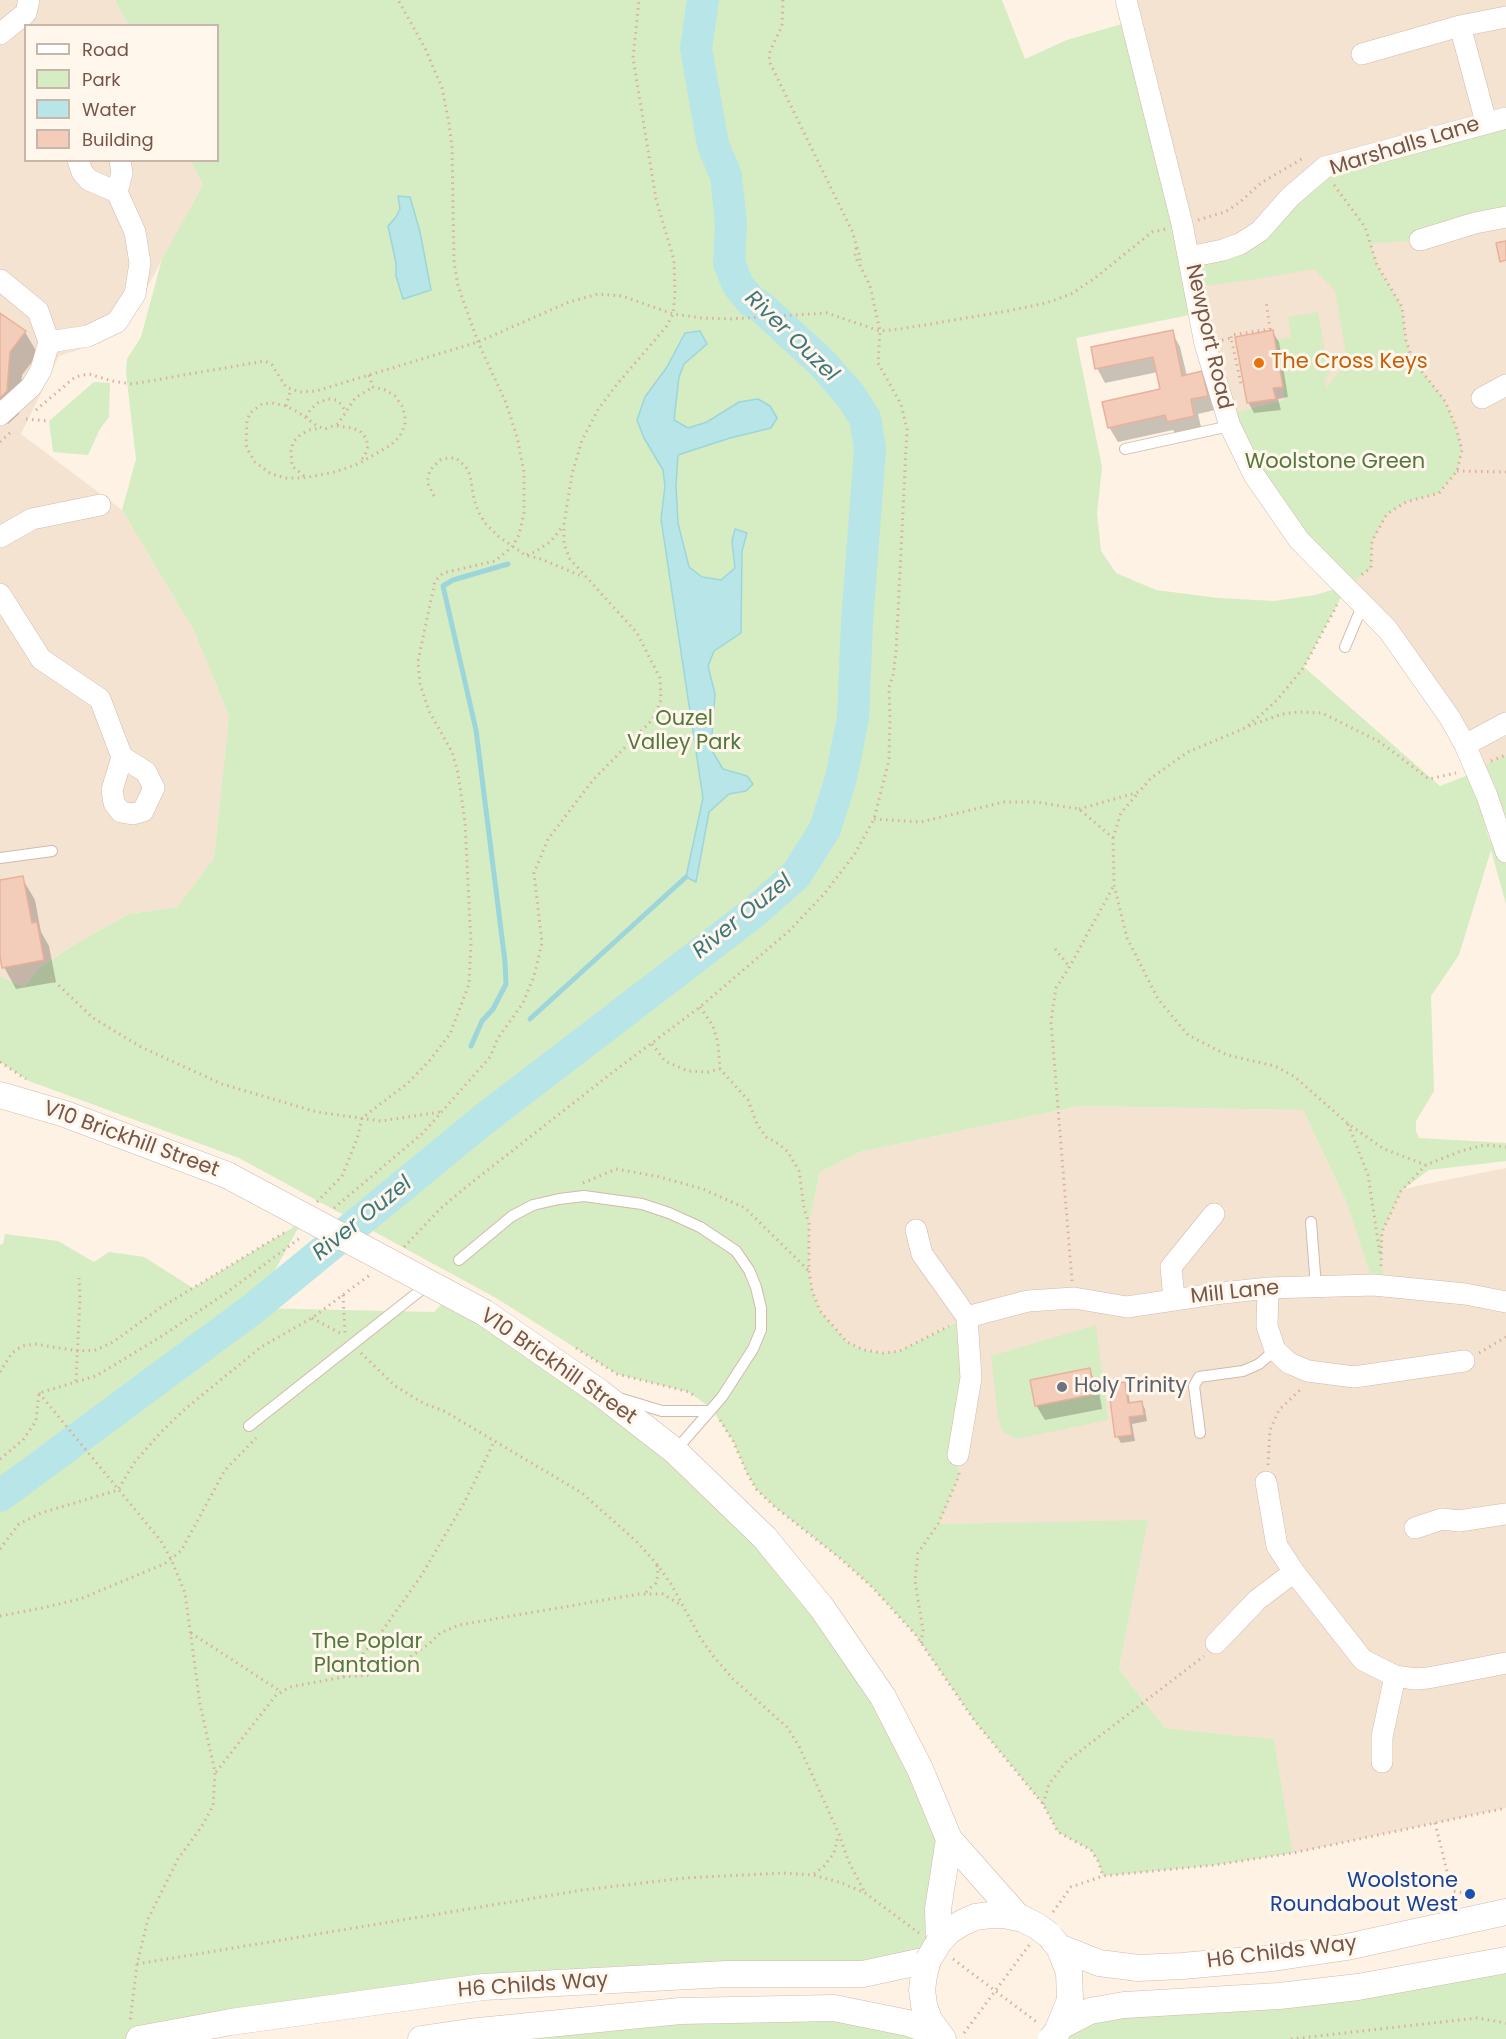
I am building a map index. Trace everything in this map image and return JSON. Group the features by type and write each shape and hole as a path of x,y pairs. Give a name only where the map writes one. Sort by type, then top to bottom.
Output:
{"street":[{"path":"0,34 26,13 29,0"},
{"name":"Newport Road","path":"1126,0 1182,224 1205,344 1230,426 1254,475 1299,540 1389,630 1450,718 1487,796 1506,852"},
{"path":"1362,54 1460,26 1506,17"},
{"path":"1460,26 1496,120"},
{"name":"Marshalls Lane","path":"1189,257 1240,244 1260,231 1322,160 1388,152 1496,120"},
{"path":"79,162 82,172 89,180 117,192"},
{"path":"49,342 88,336 117,322 135,294 140,263 135,232 117,192 122,173 120,162"},
{"path":"1420,240 1475,223 1506,217"},
{"path":"0,280 38,310 49,342 41,370 31,387 0,415"},
{"path":"1482,398 1506,385"},
{"path":"0,537 32,519 100,505"},
{"path":"0,594 41,659 100,699 122,757"},
{"path":"1464,745 1506,723"},
{"name":"V10 Brickhill Street","path":"0,1095 65,1114 227,1174 485,1313 599,1392 675,1451 765,1538 822,1608 883,1697 920,1769 949,1839 1021,1918"},
{"path":"1174,1299 1171,1267 1214,1214"},
{"path":"916,1230 922,1254 967,1317 971,1378 958,1455"},
{"name":"Mill Lane","path":"967,1317 1028,1301 1074,1298 1127,1307 1268,1288 1385,1285 1465,1294 1506,1302"},
{"path":"1268,1288 1267,1326 1275,1350 1289,1363 1308,1371 1354,1377 1464,1361"},
{"path":"1266,1482 1277,1546 1294,1572 1363,1660 1395,1676 1415,1679 1506,1663"},
{"path":"1416,1528 1442,1519 1459,1521 1506,1514"},
{"path":"1216,1643 1257,1600 1294,1572"},
{"path":"1382,1762 1382,1737 1395,1676"},
{"path":"946,2037 929,2020 924,2005 923,1983 933,1951 949,1839"},
{"name":"H6 Childs Way","path":"1021,1918 1037,1926 1054,1941 1099,1963 1138,1968 1273,1958 1347,1947 1506,1912"},
{"path":"933,1951 949,1931 975,1917 1004,1915 1021,1918"},
{"path":"1052,2031 1070,2000 1069,1972 1054,1941"},
{"name":"H6 Childs Way","path":"134,2034 483,1987 727,1974 863,1974 933,1951"},
{"name":"H6 Childs Way","path":"1052,2031 1090,2011 1124,2005 1358,1987 1506,1960"},
{"name":"H6 Childs Way","path":"421,2039 469,2032 680,2011 834,2008 908,2023 946,2037"}],"lane":[{"path":"1125,449 1230,426"},
{"path":"1345,647 1363,604"},
{"path":"0,858 52,851"},
{"path":"459,1260 512,1216 533,1204 559,1199 592,1197 642,1204 669,1213 700,1227 735,1251 749,1270 756,1287 761,1308 761,1330 753,1349 711,1410 675,1451"},
{"path":"1311,1222 1316,1287"},
{"path":"251,1425 421,1290"},
{"path":"1200,1433 1194,1386 1199,1377 1243,1371 1259,1364 1275,1350"},
{"path":"599,1392 662,1410 711,1410"}],"path":[{"path":"314,1206 342,1176 357,1139 362,1118 408,1083 450,1034 469,984 471,943 466,833 458,773 452,752 426,702 420,684 418,661 435,581 443,573 495,561 512,547 519,535 524,513 524,472 517,437 506,403 478,342 458,286 454,262 452,148 441,88 425,48 398,0"},
{"path":"333,1209 423,1133 461,1087 481,1069 490,1057 498,1038 523,1003 534,976 542,943 534,873 548,839 593,780 653,719 661,700 660,678 637,633 570,559 564,544 564,524 572,474 582,440 599,408 618,382 666,327 673,314 674,260 656,200 633,58 639,0"},
{"path":"400,1250 415,1238 441,1208 466,1187 700,1007 789,931 825,893 854,855 874,819 889,760 889,687 896,652 907,429 901,404 878,363 880,331 870,286 860,266 852,231 768,61 770,51 782,26 783,0"},
{"path":"49,421 26,419 75,377 89,374 111,382 132,384 264,361 272,365 286,387 300,392 316,391 478,342 569,302 598,294 622,296 673,314 702,318 730,319 808,313 827,314 880,331 1046,303 1071,294 1095,278 1152,232 1225,212 1261,183 1309,155 1322,160 1333,183 1365,227 1377,265 1402,307 1406,340 1412,359 1445,401 1456,427 1462,450 1457,471 1439,493 1406,502 1387,514 1372,541 1371,568 1347,586 1304,667 1277,700 1245,728"},
{"path":"1231,338 1231,335 1270,329 1266,301"},
{"path":"369,375 373,387"},
{"path":"321,427 286,406 272,403 262,404 250,413 247,421 246,445 255,462 271,474 286,478 335,472 358,464 391,446 405,426 405,416 395,396 373,387 355,398 338,424 332,427"},
{"path":"286,406 291,389"},
{"path":"306,417 318,403 328,399 336,400 346,413"},
{"path":"0,442 18,427"},
{"path":"306,477 292,466 291,450 294,441 300,435 321,427 352,428 360,431 366,438 368,446 366,455 358,464"},
{"path":"434,496 427,482 430,470 440,460 456,458 466,467 470,475 474,499 485,523 512,547 525,555 586,577"},
{"path":"1457,471 1506,472"},
{"path":"525,555 535,552 551,541 564,524"},
{"path":"1426,1165 1384,1149 1347,1123 1295,1077 1275,1066 1227,1055 1188,1035 1158,999 1127,938 1114,885 1113,838 1121,813 1151,778 1188,752 1282,714 1322,713 1380,742 1429,779 1474,768"},
{"path":"874,819 921,822 1004,802 1036,802 1078,809 1139,792"},
{"path":"1078,809 1113,838"},
{"path":"1074,1298 1051,1021 1056,988 1114,885"},
{"path":"1055,949 1070,966"},
{"path":"50,977 93,1018 141,1047 222,1084 317,1112 381,1121 442,1112"},
{"path":"700,1007 713,1026 718,1043 720,1069 748,1100 757,1124 766,1137 788,1152 799,1171 804,1208 809,1224 809,1271 812,1290 820,1311 847,1342 864,1350 883,1353 900,1351 967,1317"},
{"path":"652,1044 665,1061 688,1071 708,1072 720,1069"},
{"path":"1347,1123 1368,1175 1385,1285"},
{"path":"1381,1263 1382,1232 1401,1191 1426,1165 1461,1150 1485,1144 1506,1147"},
{"path":"559,1199 586,1180 616,1169 704,1189 745,1208 809,1271"},
{"path":"0,1372 12,1353 22,1346 35,1344 78,1351 96,1350 113,1342 160,1308 292,1228"},
{"path":"39,1393 96,1376 162,1336 226,1293 308,1231"},
{"path":"0,1549 19,1524 41,1513 118,1490 134,1462 185,1409 261,1347 312,1317 377,1270"},
{"path":"76,1381 80,1278"},
{"path":"343,1294 345,1335"},
{"path":"137,1964 583,1890 685,1878 783,1873 813,1875 842,1883 865,1893 848,1860 839,1834 799,1746 787,1726 733,1679 701,1639 656,1563 636,1541 582,1493 444,1411 425,1404 395,1386 345,1335 312,1317"},
{"path":"1464,1361 1506,1337"},
{"path":"567,1342 617,1374 689,1392 711,1410 733,1441 756,1489 774,1507 841,1559 873,1588 915,1634 974,1720 1043,1804 1058,1832 1090,1850 1098,1861 1103,1876 1215,1865 1293,1853 1506,1808"},
{"path":"1266,1482 1270,1430 1279,1410 1305,1385 1308,1371"},
{"path":"39,1393 162,1541 171,1559 185,1593 200,1704 215,1772 213,1806 202,1826 178,1859 148,1919 137,1964 134,2034"},
{"path":"0,1459 23,1440 36,1421 39,1393"},
{"path":"0,1616 80,1599 171,1559 181,1551 225,1470 255,1439 258,1430 251,1425"},
{"path":"344,1677 380,1634 421,1576 464,1503 494,1442"},
{"path":"921,1643 923,1630 915,1581 918,1553 938,1524 959,1476 958,1455"},
{"path":"644,1593 656,1582 658,1575 656,1563"},
{"path":"215,1772 276,1695 290,1687 344,1677 370,1675 399,1665 448,1629 644,1593 663,1594 684,1607"},
{"path":"191,1633 281,1692"},
{"path":"1043,1804 1048,1785 1066,1762 1202,1657 1216,1643"},
{"path":"1435,1823 1452,1891 1470,1894"},
{"path":"813,1875 834,1853 839,1834"},
{"path":"946,2037 996,1991 1052,2031"},
{"path":"1292,2039 1477,2018 1506,2023"}],"shaded area":[{"path":"0,0 115,0 127,24 24,24 24,162 192,162 203,185 138,304 100,343 59,356 21,434 122,510 194,631 229,716 214,858 177,907 129,914 77,943 39,968 24,987 0,976"},
{"path":"1126,0 1506,0 1506,852 1465,745 1230,426"},
{"path":"1079,1106 1303,1110 1347,1203 1506,1168 1506,1808 1293,1853 1274,1739 1165,1728 1119,1669 1147,1521 938,1524 959,1476 958,1455 966,1317 900,1351 883,1353 864,1350 847,1342 820,1311 812,1290 809,1271 809,1224 820,1172 860,1152"}],"green space":[{"name":"Ouzel Valley Park","path":"115,0 1002,0 1025,59 1067,40 1132,21 1189,256 1223,250 1325,167 1506,118 1506,217 1420,240 1371,244 1377,265 1402,307 1406,340 1412,359 1445,401 1456,427 1462,450 1457,471 1439,493 1406,502 1387,514 1372,541 1371,568 1347,586 1304,667 1440,786 1471,774 1490,843 1482,766 1506,756 1506,904 1491,850 1459,955 1431,996 1434,1091 1416,1121 1416,1131 1419,1138 1506,1143 1506,1161 1429,1170 1401,1191 1382,1232 1381,1263 1385,1285 1374,1285 1347,1203 1303,1110 1079,1106 860,1152 820,1172 809,1224 809,1271 812,1290 820,1311 847,1342 864,1350 883,1353 900,1351 967,1317 958,1455 959,1476 939,1524 1148,1520 1119,1669 1165,1728 1274,1739 1293,1853 1215,1865 1103,1876 1091,1850 1058,1832 1043,1804 974,1720 915,1634 873,1588 756,1489 733,1441 712,1409 689,1392 617,1374 496,1298 239,1158 29,1081 0,1062 0,976 24,987 39,968 77,943 129,914 177,907 214,858 229,716 194,631 122,510 136,459 126,373 127,359 141,337 162,259 203,185 192,162 219,162 219,24 127,24","holes":["1314,269 1335,290 1347,361 1326,388 1325,378 1329,375 1318,312 1288,317 1291,337 1275,340 1285,400 1226,415 1299,540 1346,586 1315,595 1274,601 1218,598 1156,590 1116,573 1101,551 1097,513 1102,467 1076,338 1199,313 1196,287"]},
{"path":"94,382 110,383 109,417 100,429 88,455 53,452 49,421"},
{"name":"The Poplar Plantation","path":"307,1212 254,1308 434,1312 442,1304 456,1313 485,1313 599,1392 822,1608 949,1839 928,1960 483,1987 139,2039 0,2039 0,1245 3,1244 5,1234 58,1241 94,1262 109,1252 144,1257 193,1288 292,1228"},
{"path":"1096,1325 1108,1420 1017,1439 1003,1432 998,1417 991,1356"},
{"path":"1506,1960 1506,2039 1051,2039 1094,2022"},
{"path":"834,2008 943,2039 421,2039"}],"water":[{"path":"398,196 410,197 420,232 431,290 403,299 396,276 396,263 388,226 400,209"},
{"path":"700,331 707,344 684,364 679,377 674,420 688,428 707,422 739,402 758,399 770,406 777,418 771,428 730,438 678,455 676,486 678,523 689,567 702,577 721,580 735,568 732,541 735,529 747,533 742,551 741,633 714,651 708,666 715,694 711,749 723,769 747,776 753,784 746,791 729,794 709,812 696,882 686,877 703,798 661,519 665,486 663,470 644,438 637,420 645,397 667,367 685,333"}],"building":[{"path":"1506,241 1506,260 1500,262 1496,243"},
{"path":"0,313 26,331 10,352 7,391 0,398"},
{"path":"1173,330 1182,376 1202,371 1208,396 1191,399 1194,416 1167,422 1165,415 1108,428 1102,402 1160,389 1153,357 1095,369 1091,347"},
{"name":"The Cross Keys","path":"1273,330 1283,387 1273,388 1276,399 1247,403 1235,337"},
{"path":"23,876 32,923 37,922 44,960 2,968 0,880"},
{"name":"Holy Trinity","path":"1090,1368 1095,1394 1035,1406 1030,1380"},
{"path":"1125,1382 1128,1403 1142,1401 1144,1415 1129,1417 1132,1435 1115,1437 1108,1385"}],"waterway":[{"name":"River Ouzel","path":"0,1496 254,1308 483,1120 753,913 796,875 825,829 841,778 853,718 857,622 870,449 865,418 850,395 822,363 759,305 752,302 738,285 729,263 731,224 726,176 713,145 696,48 703,0"},
{"path":"471,1046 482,1021 493,1009 506,984 505,962 476,730 443,586 453,580 508,564"},
{"path":"530,1019 686,877"}],"place":[{"name":"The Cross Keys","path":"1259,363"},
{"name":"Holy Trinity","path":"1062,1387"},
{"name":"Woolstone Roundabout West","path":"1470,1894"}],"park label":[{"name":"Woolstone Green","path":"1335,463"}]}
